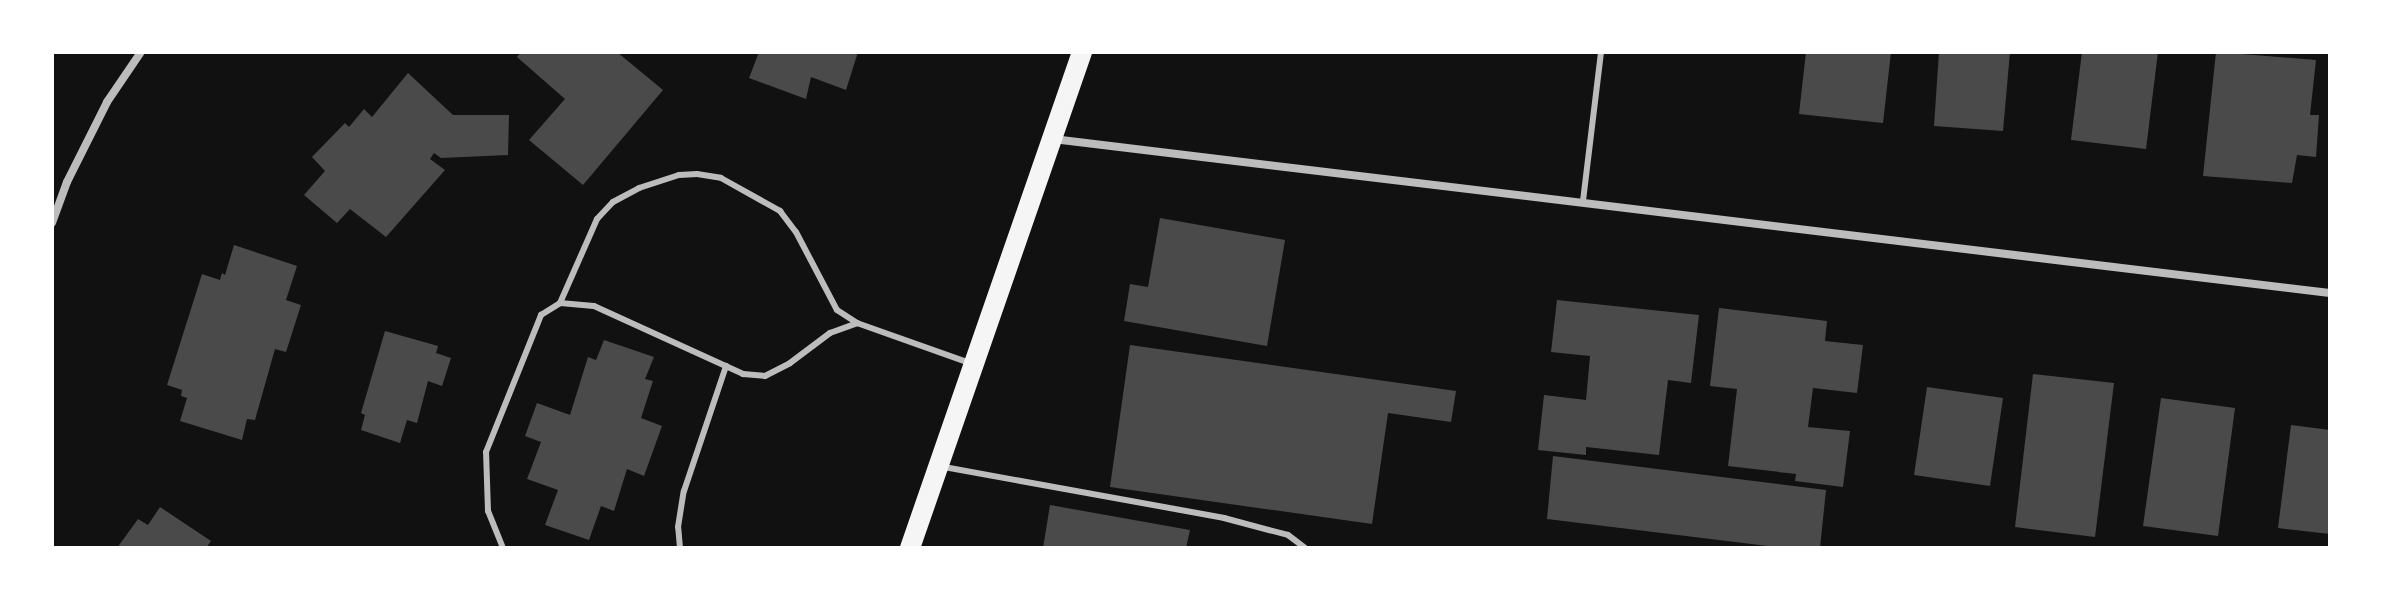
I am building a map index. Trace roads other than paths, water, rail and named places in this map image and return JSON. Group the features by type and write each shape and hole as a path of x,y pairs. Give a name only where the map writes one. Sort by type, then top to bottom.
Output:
{"main road":[{"path":"910,548 1082,52"}],"street":[{"path":"52,223 67,182 102,111 141,52"},
{"path":"1052,139 2330,293"}],"lane":[{"path":"1583,201 1601,52"},
{"path":"503,548 488,511 486,452 541,315 560,303 597,219 613,202 639,188 679,175 721,178 780,211 796,232 837,310 857,323 974,365"},
{"path":"560,303 594,306 743,374 765,376 790,363 830,333 857,323"},
{"path":"680,548 678,527 684,491 726,366"},
{"path":"938,466 1224,518 1288,535 1305,548"}]}
